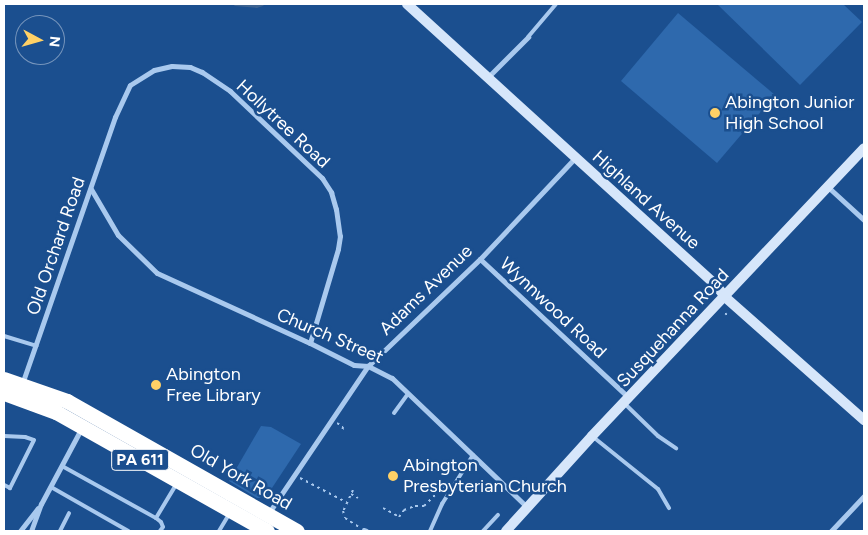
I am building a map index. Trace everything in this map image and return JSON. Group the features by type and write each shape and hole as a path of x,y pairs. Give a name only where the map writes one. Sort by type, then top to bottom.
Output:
{"highway":[{"name":"Old York Road","path":"4,379 10,394 56,412 231,511 265,524 297,531"},
{"name":"Old York Road","path":"10,394 67,401 265,524"}],"street":[{"name":"Highland Avenue","path":"407,4 716,285 725,297 864,420"},
{"path":"488,78 528,37"},
{"name":"Hollytree Road","path":"115,117 130,85 154,70 172,66 190,67 202,72 230,91 322,178 336,208 340,236 335,263 310,343"},
{"name":"Old Orchard Road","path":"10,394 36,346 115,117"},
{"name":"Susquehanna Road","path":"508,530 592,436 864,148"},
{"name":"Adams Avenue","path":"265,524 368,366 480,259 575,158"},
{"path":"828,187 864,220"},
{"name":"Church Street","path":"91,189 118,235 157,273 310,343 354,366 368,366 392,378 527,507"},
{"name":"Wynnwood Road","path":"480,259 627,401"},
{"path":"20,531 41,504 51,487 89,413"},
{"path":"831,531 864,496"},
{"path":"31,531 41,504"}],"lane":[{"path":"528,37 556,4"},
{"path":"4,336 36,346"},
{"path":"394,413 408,394"},
{"path":"627,401 658,436 676,448"},
{"path":"4,436 25,437 34,440 10,488 4,485"},
{"path":"592,436 658,489 669,508"},
{"path":"430,531 442,504 473,455"},
{"path":"62,466 156,518 161,522 163,528 160,531"},
{"path":"156,518 178,481"},
{"path":"51,487 128,531"},
{"path":"219,531 231,511"},
{"path":"60,531 69,513"},
{"path":"483,531 498,515"}],"path":[{"path":"337,423 343,427 342,432"},
{"path":"300,478 346,502"},
{"path":"383,508 399,516 404,510 415,506 424,506 437,491 447,485"},
{"path":"353,490 343,511 345,518 365,530"},
{"path":"351,494 358,498"}],"shaded area":[{"path":"717,4 843,4 862,22 800,85"},
{"path":"678,13 775,95 717,163 621,81"},
{"path":"261,426 271,427 301,444 268,494 262,498 257,498 229,481"}],"waterway":[{"path":"235,4 256,6 262,4"}],"place":[{"name":"Abington Junior High School","path":"715,113"},
{"name":"Abington Free Library","path":"156,385"},
{"name":"Abington Presbyterian Church","path":"393,476"}]}
